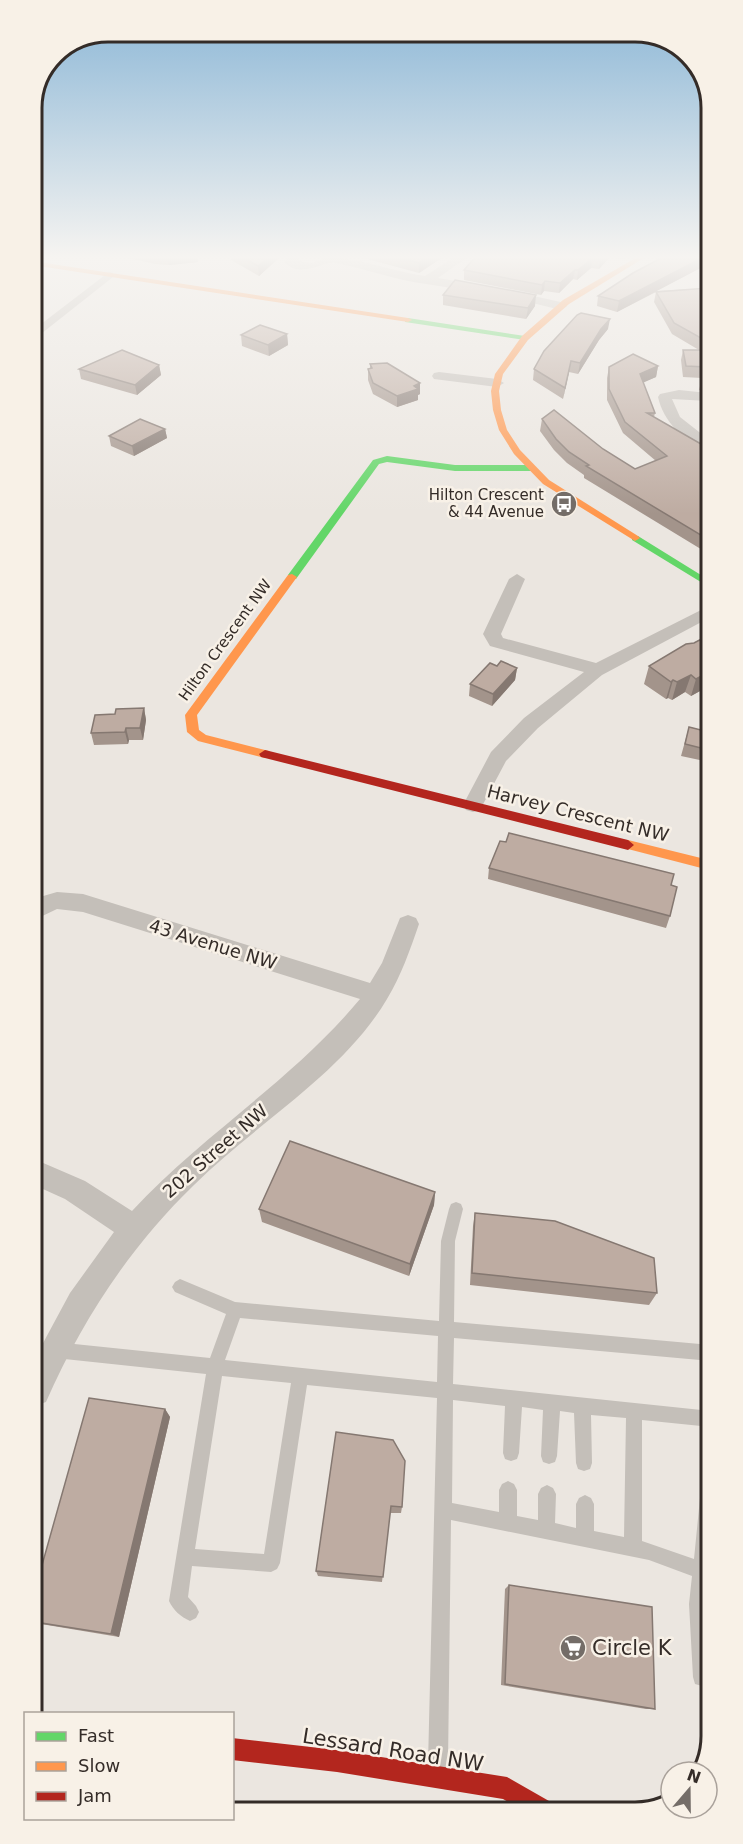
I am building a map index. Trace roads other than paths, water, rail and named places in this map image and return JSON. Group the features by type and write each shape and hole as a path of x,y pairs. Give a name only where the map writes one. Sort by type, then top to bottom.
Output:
{"street":[{"path":"522,342 499,374 497,383 496,410 503,430 517,452 546,482 701,579"},
{"path":"440,376 497,383"},
{"path":"701,396 679,394 665,397 666,408 674,420 701,441"},
{"name":"Hilton Crescent NW","path":"473,805 202,738 193,732 191,715 376,462 387,459 455,468 532,468"},
{"path":"517,579 492,634 496,642 584,664 596,670"},
{"path":"473,805 498,757 531,723 596,670 701,615"},
{"name":"Harvey Crescent NW","path":"473,805 701,863"},
{"name":"43 Avenue NW","path":"42,906 83,903 376,995"},
{"name":"202 Street NW","path":"42,1376 54,1350 84,1299 134,1229 200,1161 325,1057 376,995 397,961 408,924"},
{"path":"42,1176 75,1190 134,1229"},
{"name":"Lessard Road NW","path":"234,1749 337,1761 507,1788 530,1802"}],"lane":[{"path":"438,1777 447,1392 448,1241 456,1209"},
{"path":"180,1287 235,1310 701,1352"},
{"path":"190,1612 178,1601 184,1557 215,1367 235,1310"},
{"path":"54,1350 701,1418"},
{"path":"184,1557 271,1563 300,1376"},
{"path":"511,1453 514,1399"},
{"path":"549,1456 552,1403"},
{"path":"582,1406 585,1463"},
{"path":"633,1548 634,1412"},
{"path":"508,1490 508,1523"},
{"path":"546,1531 547,1494"},
{"path":"585,1504 585,1539"},
{"path":"444,1510 649,1551 701,1571 698,1604 701,1659"}],"place":[{"name":"Hilton Crescent & 44 Avenue","path":"564,504"},
{"name":"Circle K","path":"573,1648"}]}
